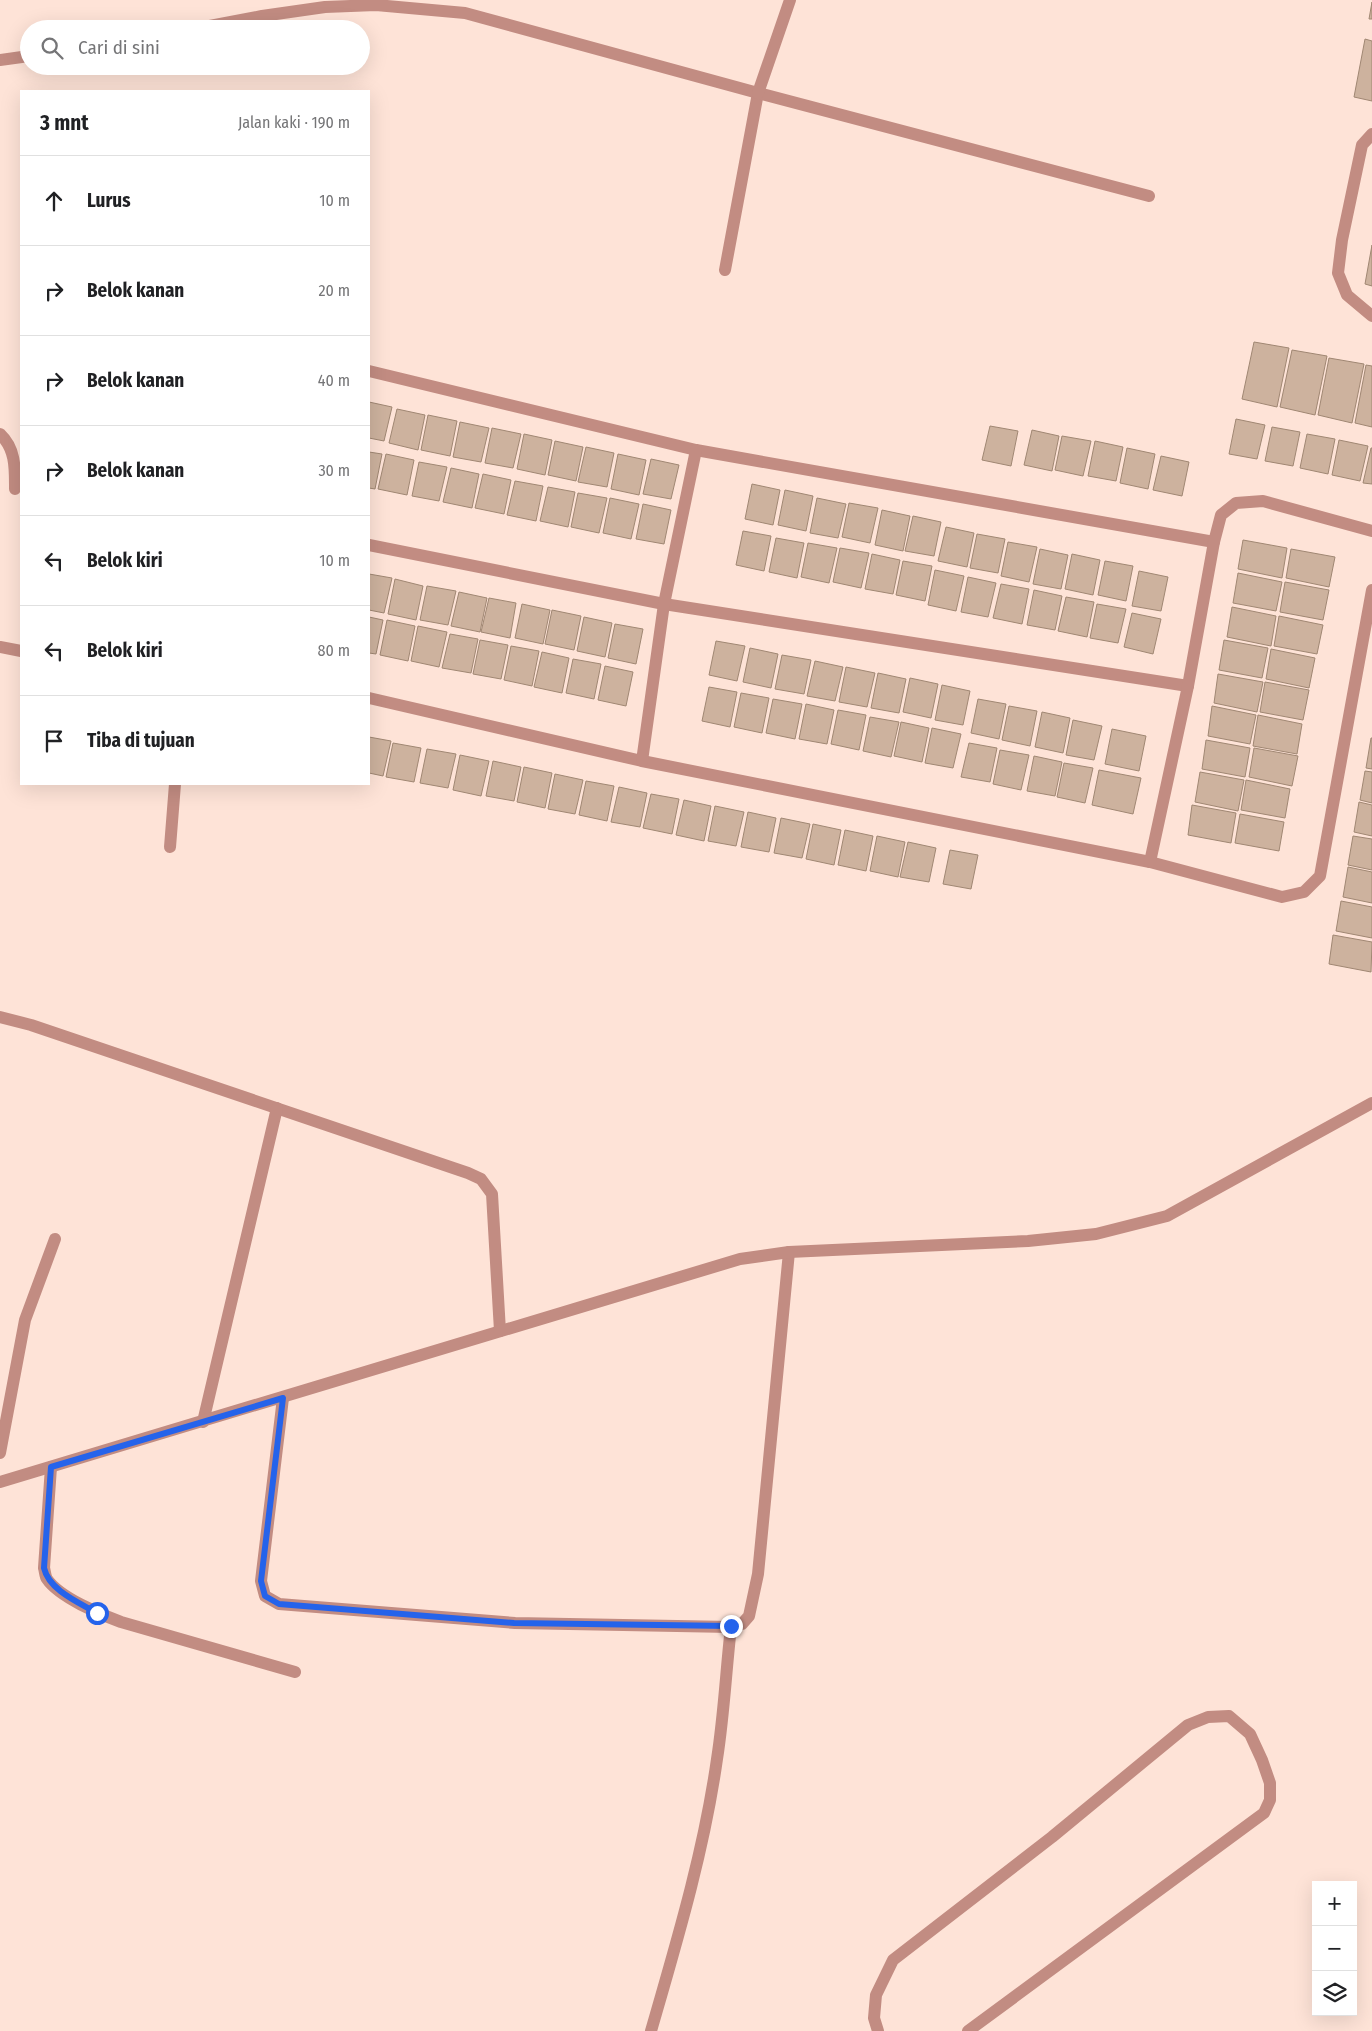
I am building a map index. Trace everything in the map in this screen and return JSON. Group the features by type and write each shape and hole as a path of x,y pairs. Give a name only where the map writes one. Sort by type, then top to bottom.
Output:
{"street":[{"path":"725,270 758,93 790,0"},
{"path":"241,20 325,7 376,5 465,13 1148,196"},
{"path":"0,60 20,57"},
{"path":"1372,134 1362,145 1342,240 1338,273 1347,295 1372,316"},
{"path":"370,371 696,450 1214,542"},
{"path":"0,434 8,442 15,462 15,489"},
{"path":"642,761 664,604 696,450"},
{"path":"1150,862 1188,686 1214,542 1221,515 1236,503 1263,501 1372,532"},
{"path":"370,545 664,604 1188,686"},
{"path":"370,698 642,761 1150,862 1282,897 1304,892 1320,876 1372,590"},
{"path":"0,647 20,651"},
{"path":"170,847 176,785"},
{"path":"0,1017 31,1025 481,1179 492,1194 500,1331"},
{"path":"0,1482 740,1260 789,1252 1028,1241 1105,1232 1167,1216 1372,1103"},
{"path":"203,1422 277,1108"},
{"path":"0,1454 25,1320 55,1239"},
{"path":"283,1398 261,1581 265,1596 279,1604 514,1623 731,1626 742,1624 749,1616 758,1574 789,1252"},
{"path":"51,1467 44,1568 46,1578 53,1586 97,1613 121,1622 295,1672"},
{"path":"651,2031 688,1898 707,1816 718,1759 731,1626"},
{"path":"878,2031 874,2018 876,1995 893,1960 1052,1837 1188,1725 1208,1717 1229,1716 1250,1734 1270,1783 1270,1800 1264,1813 968,2031"}],"building":[{"path":"1372,2 1372,19 1369,19"},
{"path":"1365,39 1372,41 1372,101 1354,97"},
{"path":"1372,245 1372,286 1365,284"},
{"path":"1254,342 1289,348 1277,407 1242,399"},
{"path":"1292,350 1327,356 1315,415 1280,407"},
{"path":"1329,358 1364,364 1352,423 1318,415"},
{"path":"1366,365 1372,366 1372,427 1355,423"},
{"path":"370,402 392,407 384,441 370,438"},
{"path":"397,409 425,415 418,450 389,443"},
{"path":"428,415 457,421 450,456 421,450"},
{"path":"1236,419 1265,425 1257,459 1229,454"},
{"path":"460,422 489,428 481,462 453,457"},
{"path":"990,426 1018,431 1011,466 982,460"},
{"path":"1272,427 1300,432 1293,466 1265,461"},
{"path":"492,428 521,434 513,468 485,463"},
{"path":"1032,430 1059,436 1052,471 1024,465"},
{"path":"524,434 552,440 545,475 517,469"},
{"path":"1307,434 1335,439 1328,474 1300,468"},
{"path":"1062,436 1091,441 1083,476 1055,470"},
{"path":"1339,440 1368,446 1360,481 1332,475"},
{"path":"555,441 583,447 576,481 548,475"},
{"path":"1095,441 1123,447 1116,481 1088,476"},
{"path":"586,447 614,453 607,487 578,482"},
{"path":"1127,448 1155,454 1148,489 1120,483"},
{"path":"1372,448 1372,484 1363,483"},
{"path":"370,452 382,454 375,489 370,488"},
{"path":"386,454 414,460 407,495 378,489"},
{"path":"618,454 646,460 639,495 611,489"},
{"path":"1161,456 1189,462 1182,496 1153,490"},
{"path":"651,459 679,465 671,499 643,494"},
{"path":"419,462 447,467 439,501 412,496"},
{"path":"451,468 479,474 472,508 443,502"},
{"path":"483,474 511,480 504,514 475,508"},
{"path":"515,481 543,486 536,521 507,515"},
{"path":"752,484 780,490 773,525 745,519"},
{"path":"548,487 575,492 568,527 540,521"},
{"path":"785,490 813,496 806,531 778,525"},
{"path":"578,493 607,498 599,533 571,527"},
{"path":"610,498 639,504 631,539 603,533"},
{"path":"817,498 846,504 838,538 810,533"},
{"path":"849,503 878,508 870,543 842,537"},
{"path":"643,504 671,510 664,544 636,539"},
{"path":"882,510 910,516 903,551 875,545"},
{"path":"913,516 941,522 934,556 905,551"},
{"path":"946,527 974,533 967,567 938,561"},
{"path":"743,531 771,536 764,571 736,565"},
{"path":"977,534 1005,539 998,573 970,568"},
{"path":"776,538 804,543 797,578 769,572"},
{"path":"1243,540 1287,548 1282,578 1238,569"},
{"path":"1008,542 1037,547 1029,582 1001,576"},
{"path":"808,543 837,548 829,583 801,577"},
{"path":"840,548 869,553 861,588 833,582"},
{"path":"1040,549 1068,555 1061,589 1033,584"},
{"path":"1291,549 1335,557 1329,587 1286,578"},
{"path":"872,554 900,560 893,594 865,589"},
{"path":"1072,554 1100,560 1093,595 1065,589"},
{"path":"903,561 932,566 925,601 896,595"},
{"path":"1105,561 1133,566 1126,601 1098,595"},
{"path":"935,570 964,576 956,611 928,605"},
{"path":"1139,571 1168,577 1161,611 1132,606"},
{"path":"1238,573 1282,582 1276,611 1233,603"},
{"path":"370,574 392,578 384,613 370,610"},
{"path":"968,577 996,583 988,617 961,612"},
{"path":"395,579 423,586 416,620 388,614"},
{"path":"1285,582 1329,590 1323,620 1280,612"},
{"path":"1001,584 1029,589 1022,624 993,618"},
{"path":"427,586 456,591 448,625 420,620"},
{"path":"1034,590 1062,596 1055,630 1027,625"},
{"path":"459,592 487,598 480,632 451,626"},
{"path":"1066,597 1094,602 1087,637 1058,631"},
{"path":"489,598 516,603 510,638 481,632"},
{"path":"522,604 550,610 543,644 515,638"},
{"path":"1097,604 1126,609 1118,643 1090,638"},
{"path":"1232,607 1276,616 1271,646 1227,637"},
{"path":"552,610 581,616 574,650 545,644"},
{"path":"1132,613 1161,619 1153,654 1124,647"},
{"path":"1279,616 1323,625 1317,654 1274,646"},
{"path":"370,617 383,620 376,654 370,653"},
{"path":"584,617 612,623 605,657 577,651"},
{"path":"387,620 415,626 408,661 380,655"},
{"path":"615,624 643,629 636,664 608,658"},
{"path":"418,626 447,632 439,667 411,661"},
{"path":"450,634 478,639 471,673 442,668"},
{"path":"480,640 508,645 501,679 473,674"},
{"path":"1224,640 1268,648 1262,678 1219,670"},
{"path":"716,641 745,646 737,681 709,675"},
{"path":"511,646 539,651 532,686 504,680"},
{"path":"750,648 778,654 771,688 743,682"},
{"path":"1271,649 1315,658 1309,688 1266,679"},
{"path":"542,652 569,658 562,693 534,687"},
{"path":"782,655 811,660 804,694 775,689"},
{"path":"573,659 601,664 594,699 566,693"},
{"path":"815,661 843,667 835,701 807,696"},
{"path":"605,666 633,672 626,706 598,700"},
{"path":"846,667 875,673 867,707 839,702"},
{"path":"878,673 906,679 899,713 871,708"},
{"path":"1218,674 1263,682 1257,712 1214,703"},
{"path":"910,678 938,684 931,718 903,712"},
{"path":"1265,682 1309,690 1303,720 1260,712"},
{"path":"942,685 970,691 963,725 935,720"},
{"path":"709,687 737,692 730,727 702,721"},
{"path":"741,693 769,698 762,733 734,727"},
{"path":"773,699 802,704 795,739 766,733"},
{"path":"978,699 1006,704 999,739 971,733"},
{"path":"806,704 834,710 827,744 799,739"},
{"path":"1009,706 1037,711 1030,746 1002,740"},
{"path":"1212,706 1256,715 1250,744 1208,736"},
{"path":"838,710 866,715 859,750 831,744"},
{"path":"1042,712 1070,718 1063,753 1035,747"},
{"path":"1258,715 1302,724 1297,754 1253,746"},
{"path":"870,717 899,722 891,757 863,751"},
{"path":"1073,720 1102,726 1094,760 1066,755"},
{"path":"901,722 929,728 922,762 894,756"},
{"path":"932,728 961,734 953,768 925,763"},
{"path":"1112,729 1146,736 1139,771 1105,764"},
{"path":"370,737 391,741 383,776 370,773"},
{"path":"1372,738 1372,769 1366,768"},
{"path":"1206,740 1250,748 1245,777 1202,769"},
{"path":"393,743 421,748 414,782 386,777"},
{"path":"969,743 997,748 990,782 961,777"},
{"path":"1254,748 1298,756 1292,786 1249,777"},
{"path":"427,749 456,754 448,788 420,783"},
{"path":"1000,750 1029,755 1021,790 993,784"},
{"path":"460,755 489,761 481,796 453,790"},
{"path":"1034,756 1062,762 1055,796 1027,791"},
{"path":"493,761 521,767 514,801 486,796"},
{"path":"1064,763 1093,768 1085,803 1057,797"},
{"path":"524,767 552,773 545,808 517,802"},
{"path":"1099,770 1141,778 1133,814 1092,805"},
{"path":"1365,771 1372,772 1372,803 1360,800"},
{"path":"1200,772 1244,780 1238,811 1195,802"},
{"path":"555,774 583,780 575,814 548,809"},
{"path":"1246,780 1290,789 1285,818 1241,810"},
{"path":"586,781 614,786 607,821 579,815"},
{"path":"619,787 647,793 640,827 611,822"},
{"path":"651,794 679,799 672,834 643,828"},
{"path":"684,800 711,806 704,841 676,835"},
{"path":"1359,802 1372,805 1372,836 1354,832"},
{"path":"1192,805 1236,813 1231,843 1188,835"},
{"path":"715,806 744,812 736,846 708,841"},
{"path":"748,812 776,818 769,852 741,847"},
{"path":"1240,814 1284,822 1279,851 1235,843"},
{"path":"781,818 810,824 802,858 774,853"},
{"path":"813,824 841,830 834,865 806,859"},
{"path":"845,830 873,836 866,871 838,865"},
{"path":"877,836 905,842 898,877 870,871"},
{"path":"1353,836 1372,839 1372,870 1348,865"},
{"path":"908,842 936,848 929,882 900,877"},
{"path":"950,850 978,855 971,889 943,884"},
{"path":"1348,867 1372,872 1372,903 1343,897"},
{"path":"1341,901 1372,907 1372,938 1336,931"},
{"path":"1333,935 1372,942 1371,972 1329,964"}],"route":[{"path":"97,1613 53,1586 46,1578 44,1568 51,1467 283,1398 261,1581 265,1596 279,1604 514,1623 731,1626"}]}
